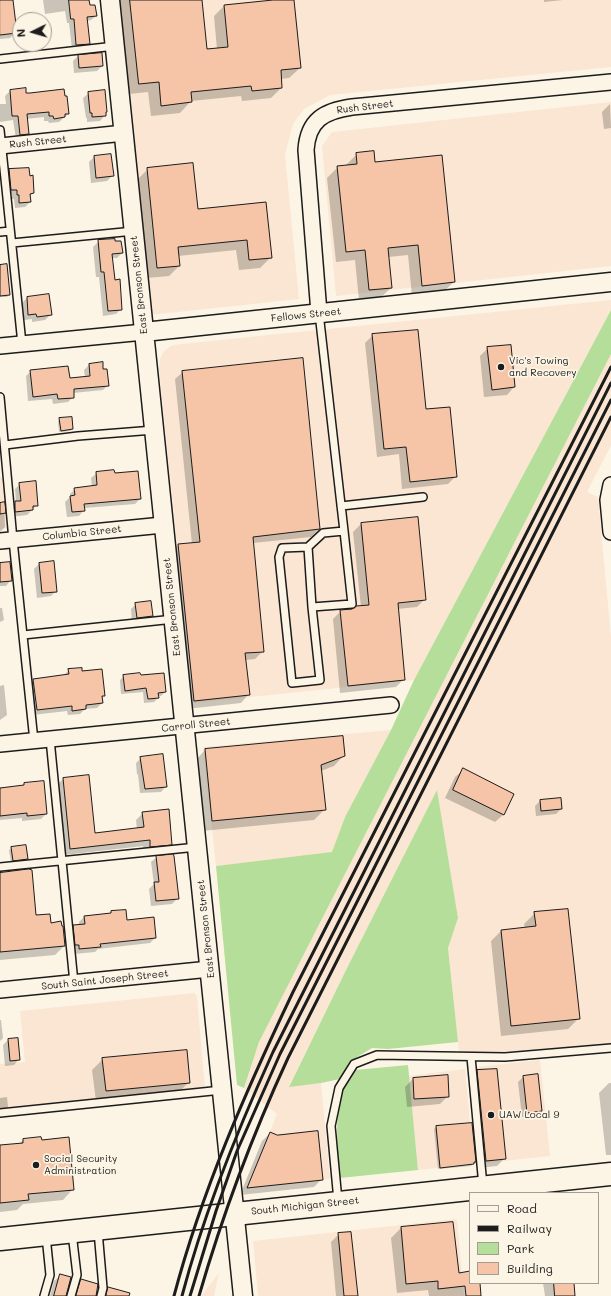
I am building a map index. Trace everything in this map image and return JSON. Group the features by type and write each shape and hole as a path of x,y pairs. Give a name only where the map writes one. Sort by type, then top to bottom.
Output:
{"main road":[{"name":"South Michigan Street","path":"0,1239 611,1174"}],"street":[{"name":"East Bronson Street","path":"110,0 243,1296"},
{"name":"Rush Street","path":"319,313 306,150 308,135 312,126 324,115 338,109 611,82"},
{"name":"Rush Street","path":"1,146 124,133"},
{"name":"Fellows Street","path":"0,346 611,282"},
{"path":"611,486 608,500 611,532"},
{"name":"Columbia Street","path":"6,540 163,525"},
{"name":"Carroll Street","path":"0,744 391,705"},
{"name":"South Saint Joseph Street","path":"0,990 210,969"}],"lane":[{"path":"0,59 115,46"},
{"path":"0,130 22,344"},
{"path":"0,232 10,231"},
{"path":"12,243 134,231"},
{"path":"312,607 352,604 319,313"},
{"path":"0,397 5,445 6,540 23,635 34,741"},
{"path":"5,445 78,436 154,430"},
{"path":"341,506 423,497"},
{"path":"308,547 312,607 320,680 292,683 279,557 282,548 308,547 323,533 344,531"},
{"path":"23,635 174,619"},
{"path":"50,739 74,983"},
{"path":"0,867 197,847"},
{"path":"338,1203 332,1126 339,1088 354,1064 377,1055 505,1057 611,1048"},
{"path":"471,1057 484,1188"},
{"path":"0,1113 222,1090"},
{"path":"98,1228 103,1288 101,1296"},
{"path":"71,1296 77,1276 72,1231"},
{"path":"44,1296 50,1275 46,1234"}],"shaded area":[{"path":"118,0 611,0 611,67 330,95 304,109 293,124 285,155 299,299 150,315"},
{"path":"611,102 611,266 336,296 322,146 332,132"},
{"path":"611,300 611,310 414,680 193,703 159,369 160,359 164,351 171,346 181,344"},
{"path":"611,354 611,445 587,492 598,497 611,637 611,1046 507,1055 459,1052 448,948 458,918 437,791 289,1086 321,1083 330,1179 247,1188 277,1114 244,1088 259,1042"},
{"path":"0,477 4,477 8,528 0,529"},
{"path":"391,730 345,817 332,853 216,866 203,747"},
{"path":"194,993 197,996 205,1089 0,1110 0,1064 25,1062 20,1011"},
{"path":"540,1060 550,1156 485,1163 476,1067"},
{"path":"465,1069 474,1164 418,1170 409,1076"},
{"path":"457,1219 464,1296 258,1296 253,1241"},
{"path":"219,1273 214,1296 201,1296"}],"green space":[{"path":"611,310 611,354 259,1042 244,1088 237,1085 216,866 332,852 345,817 391,730 414,680"},
{"path":"437,790 458,918 448,948 458,1042 388,1049 372,1048 349,1062 340,1079 289,1087 347,968"},
{"path":"408,1065 418,1170 340,1178 337,1121 342,1092 347,1080 355,1070"}],"building":[{"path":"0,0 13,0 14,12 12,12 12,34 0,35"},
{"path":"69,0 89,0 90,5 95,5 97,16 87,17 90,44 76,45 74,19 71,19"},
{"path":"130,0 202,0 207,49 228,47 224,5 273,0 294,0 301,68 281,70 282,88 252,91 251,86 191,92 192,102 161,106 159,82 139,84"},
{"path":"102,53 103,66 79,68 78,55"},
{"path":"26,88 26,93 64,89 65,96 67,96 69,114 65,114 65,117 54,119 53,116 49,116 49,112 27,114 29,134 20,135 18,116 12,116 10,90"},
{"path":"105,90 106,116 92,117 92,113 90,113 88,92"},
{"path":"374,151 375,162 442,155 455,282 422,286 418,245 388,248 392,288 369,290 365,250 346,252 337,166 357,164 356,153"},
{"path":"111,154 114,176 96,178 94,156"},
{"path":"193,163 198,209 266,202 272,258 249,260 247,240 178,247 180,266 157,268 147,168"},
{"path":"29,168 30,176 33,175 34,193 30,194 31,202 19,203 19,195 17,195 17,190 11,190 9,169"},
{"path":"115,239 115,241 121,241 123,253 112,254 115,280 120,279 122,310 108,311 104,272 101,272 98,240"},
{"path":"7,264 10,295 0,296 0,265"},
{"path":"49,294 52,315 37,317 36,314 28,315 27,297"},
{"path":"418,330 426,409 450,407 457,477 410,482 406,447 384,449 372,334"},
{"name":"Vic's Towing and Recovery","path":"511,345 515,387 492,390 487,347"},
{"path":"303,358 320,529 253,537 264,652 245,653 250,695 194,701 178,544 200,542 182,371"},
{"path":"103,362 103,369 107,369 109,386 74,389 74,398 58,399 57,394 33,397 30,370 68,366 70,378 90,376 89,364"},
{"path":"72,417 73,429 61,431 59,418"},
{"path":"114,470 115,473 138,471 141,499 84,504 85,511 72,512 70,496 75,495 74,488 97,485 96,472"},
{"path":"36,481 38,506 33,506 33,510 15,512 15,501 21,501 19,483"},
{"path":"5,502 6,513 0,514 0,503"},
{"path":"418,517 426,600 398,603 405,680 348,686 340,610 352,609 356,606 369,605 361,523"},
{"path":"54,561 57,592 42,593 39,563"},
{"path":"10,562 12,581 0,582 0,563"},
{"path":"151,601 153,616 137,618 135,603"},
{"path":"82,668 82,671 102,669 105,696 102,696 103,703 86,705 86,709 72,711 72,706 37,710 33,679 69,674 68,669"},
{"path":"140,673 141,675 164,673 166,692 158,693 159,698 148,699 146,688 125,691 123,675"},
{"path":"343,736 345,756 321,765 326,810 212,821 205,749"},
{"path":"163,754 167,787 145,789 140,757"},
{"path":"463,768 514,794 504,815 453,790"},
{"path":"89,775 95,833 144,827 142,812 169,809 172,845 150,847 150,840 70,849 63,778"},
{"path":"44,781 47,814 27,816 27,813 0,816 0,788"},
{"path":"561,798 562,809 541,811 540,800"},
{"path":"26,845 28,859 13,861 11,847"},
{"path":"173,854 179,899 156,901 154,882 159,882 156,856"},
{"path":"29,869 32,870 36,915 50,914 51,923 61,921 65,946 0,952 0,873"},
{"path":"568,909 580,1019 511,1026 501,930 536,926 534,912"},
{"path":"126,910 127,920 154,917 156,938 100,944 101,947 79,949 79,945 75,945 73,925 85,924 84,916"},
{"path":"18,1038 20,1060 10,1061 8,1039"},
{"path":"187,1050 190,1083 106,1091 102,1058"},
{"name":"UAW Local 9","path":"497,1069 506,1159 486,1161 477,1070"},
{"path":"538,1074 542,1111 527,1113 523,1076"},
{"path":"448,1075 449,1097 414,1099 413,1078"},
{"path":"472,1123 476,1162 474,1162 474,1164 440,1168 436,1126"},
{"path":"318,1131 323,1180 247,1188 270,1132 277,1135"},
{"name":"Social Security Administration","path":"41,1137 42,1140 69,1137 74,1190 28,1194 29,1200 0,1203 0,1145 23,1143 23,1139"},
{"path":"453,1222 459,1273 469,1271 469,1284 480,1284 481,1296 466,1296 465,1286 438,1289 438,1281 406,1284 401,1227"},
{"path":"351,1232 358,1296 344,1296 338,1233"},
{"path":"60,1274 71,1277 66,1296 54,1296"},
{"path":"81,1279 98,1284 96,1296 76,1296"},
{"path":"554,1284 574,1284 575,1296 555,1296"},
{"path":"108,1287 130,1293 129,1296 106,1296"}],"railway":[{"path":"174,1296 198,1218 226,1141 293,992 611,367"},
{"path":"182,1296 200,1234 222,1172 273,1052 611,383"},
{"path":"190,1296 216,1211 237,1151 280,1054 611,400"},
{"path":"199,1296 239,1175 262,1116 288,1058 611,417"}],"place":[{"name":"Vic's Towing and Recovery","path":"501,367"},
{"name":"UAW Local 9","path":"491,1115"},
{"name":"Social Security Administration","path":"36,1165"}]}
